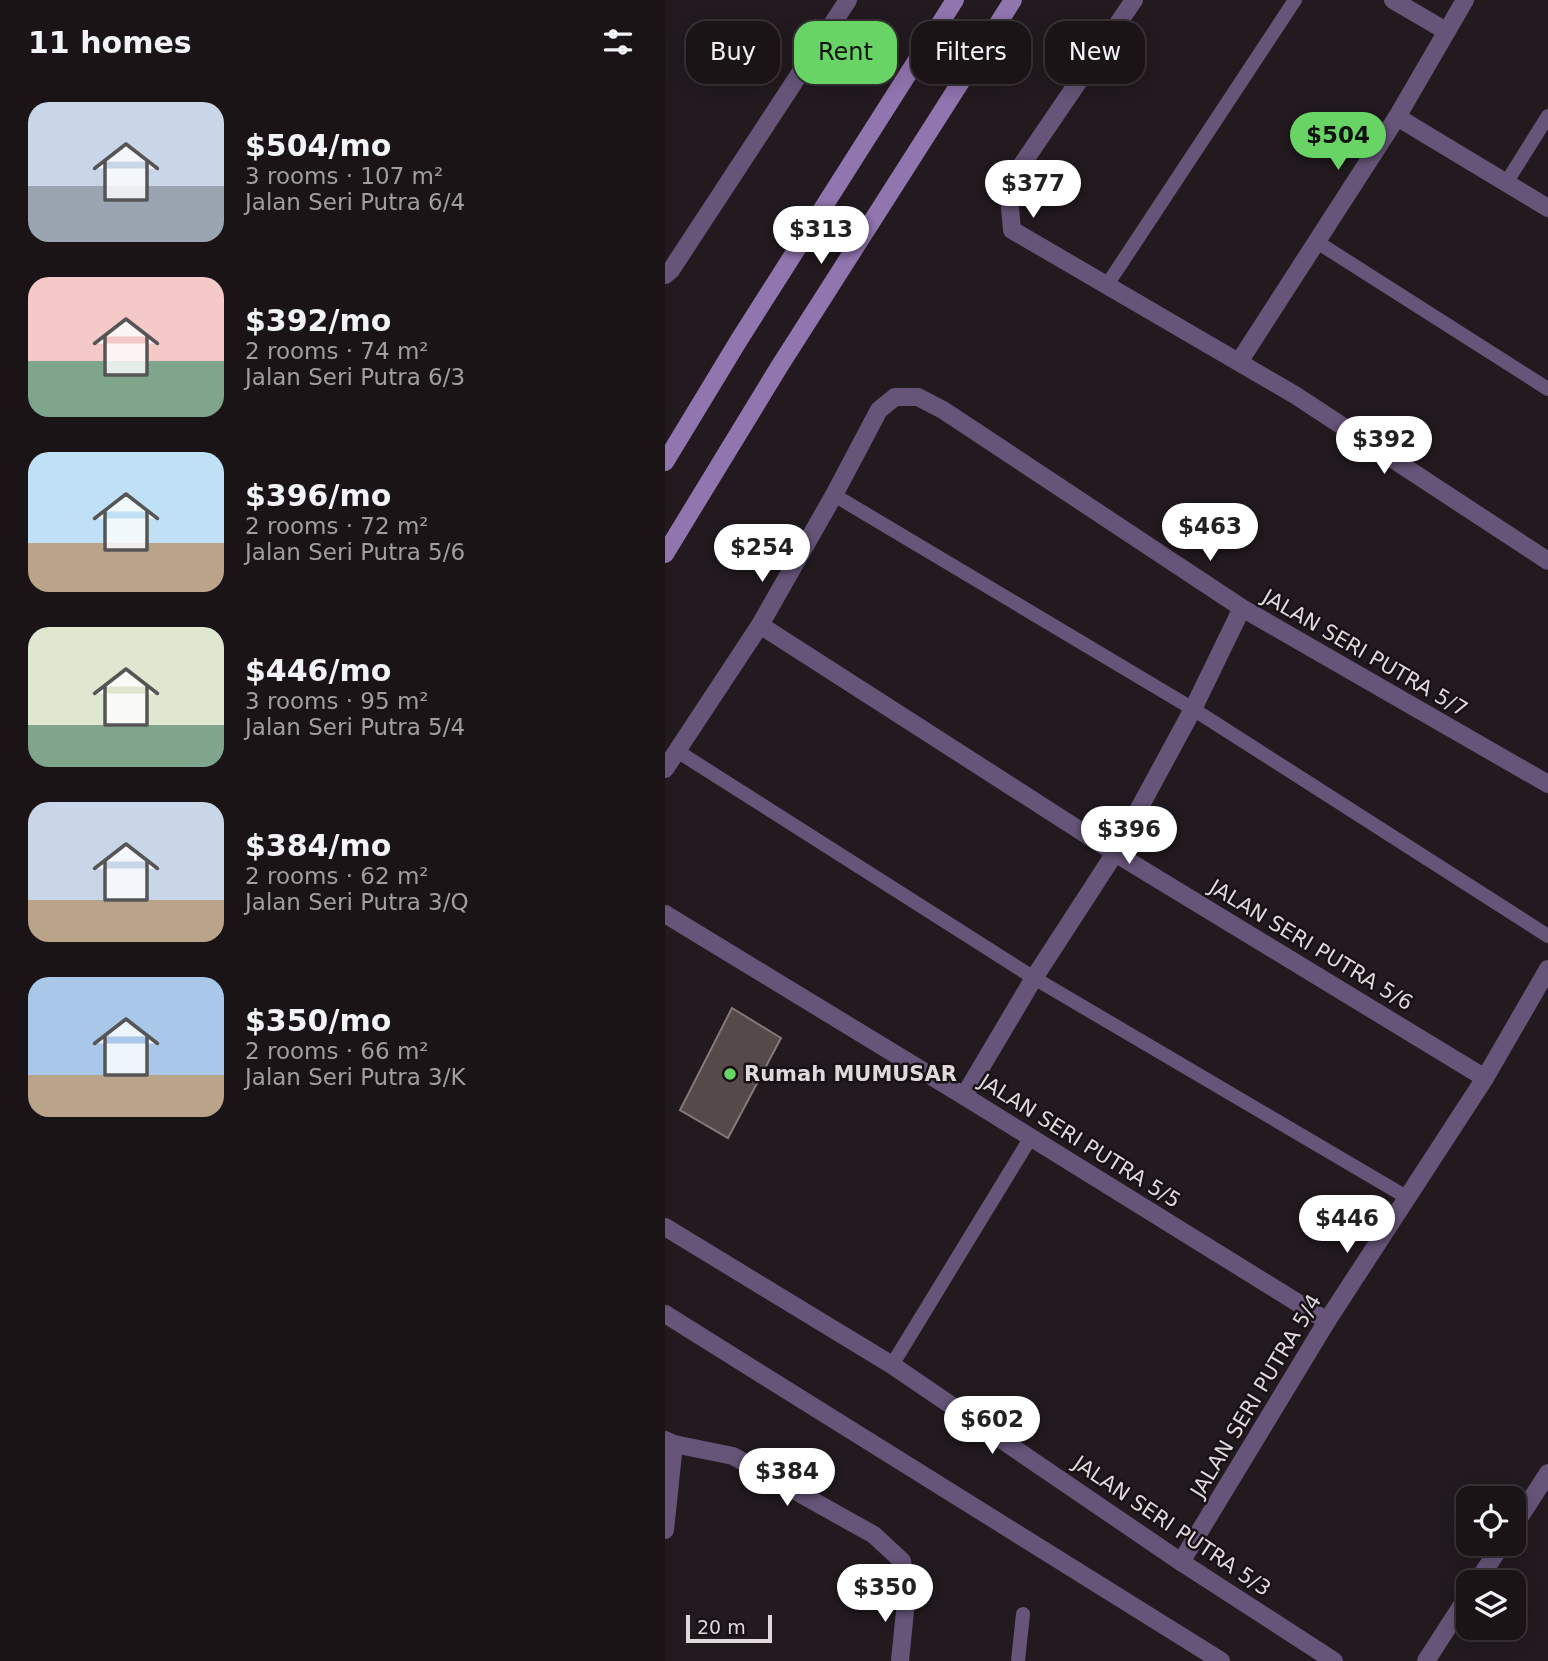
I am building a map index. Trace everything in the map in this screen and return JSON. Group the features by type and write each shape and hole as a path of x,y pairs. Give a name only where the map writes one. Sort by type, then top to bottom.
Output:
{"street":[{"path":"668,272 848,0"},
{"path":"665,462 739,340 955,0"},
{"path":"665,554 779,367 1013,0"},
{"path":"1134,0 1008,185 1012,230 1295,395 1548,561"},
{"path":"1393,0 1446,32"},
{"path":"1240,362 1397,117 1465,0"},
{"path":"1397,117 1548,208"},
{"name":"JALAN SERI PUTRA 5/7","path":"834,495 879,410 895,397 918,397 943,410 1242,608 1548,784"},
{"path":"665,769 760,625 834,495"},
{"path":"964,1096 1034,978 1115,853 1193,709 1242,608"},
{"name":"JALAN SERI PUTRA 5/6","path":"760,625 1115,853 1485,1078"},
{"name":"JALAN SERI PUTRA 5/5","path":"665,914 1327,1321"},
{"name":"JALAN SERI PUTRA 5/4","path":"1181,1562 1327,1321 1485,1078 1548,969"},
{"name":"JALAN SERI PUTRA 5/3","path":"665,1227 893,1365 1181,1562 1334,1661"},
{"path":"665,1314 1221,1661"},
{"path":"665,1530 670,1442 733,1456 874,1535 902,1560 908,1591 900,1661"},
{"path":"1526,1507 1548,1473"},
{"path":"1426,1661 1456,1614"}],"lane":[{"path":"1107,285 1295,0"},
{"path":"1506,183 1548,116"},
{"path":"1317,242 1548,389"},
{"path":"834,495 1193,709 1548,936"},
{"path":"677,751 1034,978 1408,1198"},
{"path":"893,1365 1031,1138"},
{"path":"1018,1661 1023,1614"}],"building":[{"name":"Rumah MUMUSAR","path":"732,1008 781,1038 728,1138 680,1110"}],"place":[{"name":"Rumah MUMUSAR","path":"730,1074"}]}
